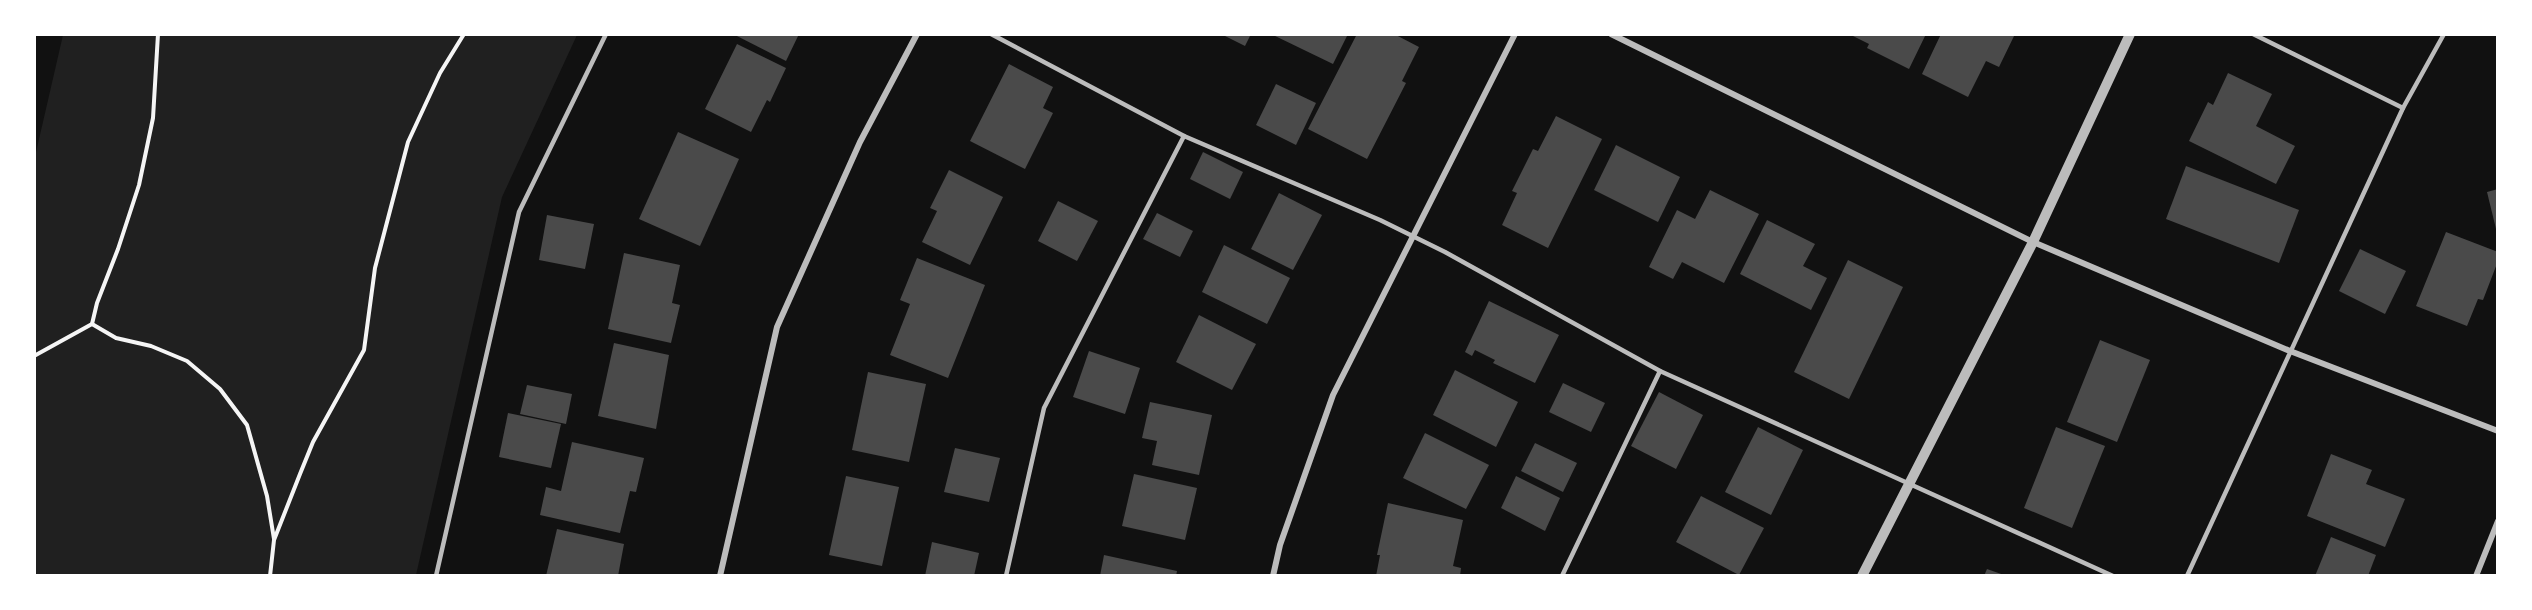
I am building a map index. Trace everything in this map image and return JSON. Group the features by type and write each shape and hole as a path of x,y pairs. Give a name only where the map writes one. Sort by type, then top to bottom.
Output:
{"street":[{"path":"720,576 777,327 860,142 917,34"},
{"path":"1274,576 1280,545 1333,395 1515,34"},
{"path":"1611,34 2032,242 2290,351 2498,431"},
{"path":"1862,576 2032,242 2130,34"},
{"path":"2476,576 2498,521"}],"lane":[{"path":"436,576 519,212 606,34"},
{"path":"991,34 1184,136 1414,237 1660,371 2113,576"},
{"path":"2253,34 2403,108"},
{"path":"2187,576 2403,108 2444,34"},
{"path":"1006,576 1044,408 1184,136"},
{"path":"1562,576 1660,371"}],"path":[{"path":"34,356 92,324 97,303 139,185 153,118 158,34"},
{"path":"270,576 274,540 313,442 364,350 375,268 408,142 440,72 464,34"},
{"path":"92,324 116,338 151,346 187,361 220,389 247,425 267,496 274,540"}],"shaded area":[{"path":"63,35 577,35 502,197 416,575 35,576 34,161"}],"building":[{"path":"733,34 799,34 786,61"},
{"path":"1221,34 1251,34 1245,46"},
{"path":"1271,34 1348,34 1333,64"},
{"path":"1357,34 1394,34 1419,47 1402,81 1406,83 1367,159 1308,129"},
{"path":"1849,34 1926,34 1909,69 1867,48 1869,44"},
{"path":"1941,34 2015,34 1999,67 1986,61 1968,97 1922,74"},
{"path":"737,44 786,68 770,102 767,100 751,132 705,109"},
{"path":"1009,64 1053,87 1043,108 1053,113 1025,169 970,141"},
{"path":"2228,73 2272,94 2256,126 2295,146 2276,184 2189,141 2208,102 2213,105"},
{"path":"1276,84 1316,103 1296,145 1256,125"},
{"path":"1556,116 1602,139 1548,248 1502,225 1517,193 1512,191 1533,149 1538,151"},
{"path":"678,132 739,159 700,246 639,219"},
{"path":"1616,145 1680,177 1658,222 1594,190"},
{"path":"1203,152 1243,172 1230,199 1190,179"},
{"path":"2186,166 2299,210 2279,263 2166,219"},
{"path":"949,170 1003,197 970,265 922,242 937,211 930,208"},
{"path":"2498,189 2498,233 2497,233 2487,192"},
{"path":"1710,190 1759,214 1724,283 1682,262 1673,279 1649,267 1677,210 1695,219"},
{"path":"1279,193 1322,215 1293,270 1251,249"},
{"path":"1058,201 1098,221 1077,261 1038,241"},
{"path":"1157,213 1193,231 1180,257 1143,239"},
{"path":"547,215 594,224 585,269 539,260"},
{"path":"1767,220 1815,244 1803,266 1827,278 1811,310 1740,274"},
{"path":"2446,232 2498,252 2498,261 2483,300 2478,299 2467,326 2416,306"},
{"path":"1224,245 1290,278 1267,324 1202,292"},
{"path":"2360,249 2406,271 2385,314 2339,291"},
{"path":"624,253 680,265 672,303 680,305 671,343 608,329"},
{"path":"917,258 985,285 948,378 890,355 910,304 900,300"},
{"path":"1848,260 1903,287 1849,399 1794,372"},
{"path":"1489,301 1559,335 1535,383 1493,363 1495,360 1475,350 1472,356 1465,352"},
{"path":"1199,315 1256,344 1232,390 1176,362"},
{"path":"2100,340 2150,360 2117,442 2067,422"},
{"path":"614,343 669,355 656,429 598,416"},
{"path":"1089,351 1140,368 1125,414 1073,397"},
{"path":"1455,370 1518,402 1496,447 1433,415"},
{"path":"868,372 926,384 909,462 852,450"},
{"path":"1563,383 1605,403 1591,432 1549,412"},
{"path":"527,385 572,394 566,424 520,414"},
{"path":"1659,392 1703,415 1676,469 1631,446"},
{"path":"1150,402 1212,415 1199,475 1152,465 1157,441 1142,438"},
{"path":"508,413 561,424 551,468 499,457"},
{"path":"1758,427 1803,450 1771,515 1725,492"},
{"path":"2056,427 2105,446 2072,528 2024,508"},
{"path":"1425,433 1489,465 1466,509 1403,478"},
{"path":"572,442 644,458 636,492 630,491 620,533 540,515 546,487 561,491"},
{"path":"1535,443 1577,463 1563,492 1521,471"},
{"path":"955,448 1000,458 989,502 944,492"},
{"path":"2331,454 2372,470 2366,484 2405,499 2385,547 2307,516"},
{"path":"1134,474 1197,488 1185,540 1122,526"},
{"path":"846,476 899,487 882,566 829,555"},
{"path":"1516,476 1560,498 1545,531 1501,508"},
{"path":"1701,496 1764,528 1739,575 1676,542"},
{"path":"1388,503 1463,520 1453,566 1461,568 1460,576 1376,576 1380,555 1377,555"},
{"path":"557,529 624,544 618,576 546,576"},
{"path":"2331,537 2376,555 2368,576 2315,576"},
{"path":"932,542 979,553 974,576 925,576"},
{"path":"1104,555 1177,571 1176,576 1100,576"},
{"path":"1987,569 2004,575 2004,576 1984,576"}]}
